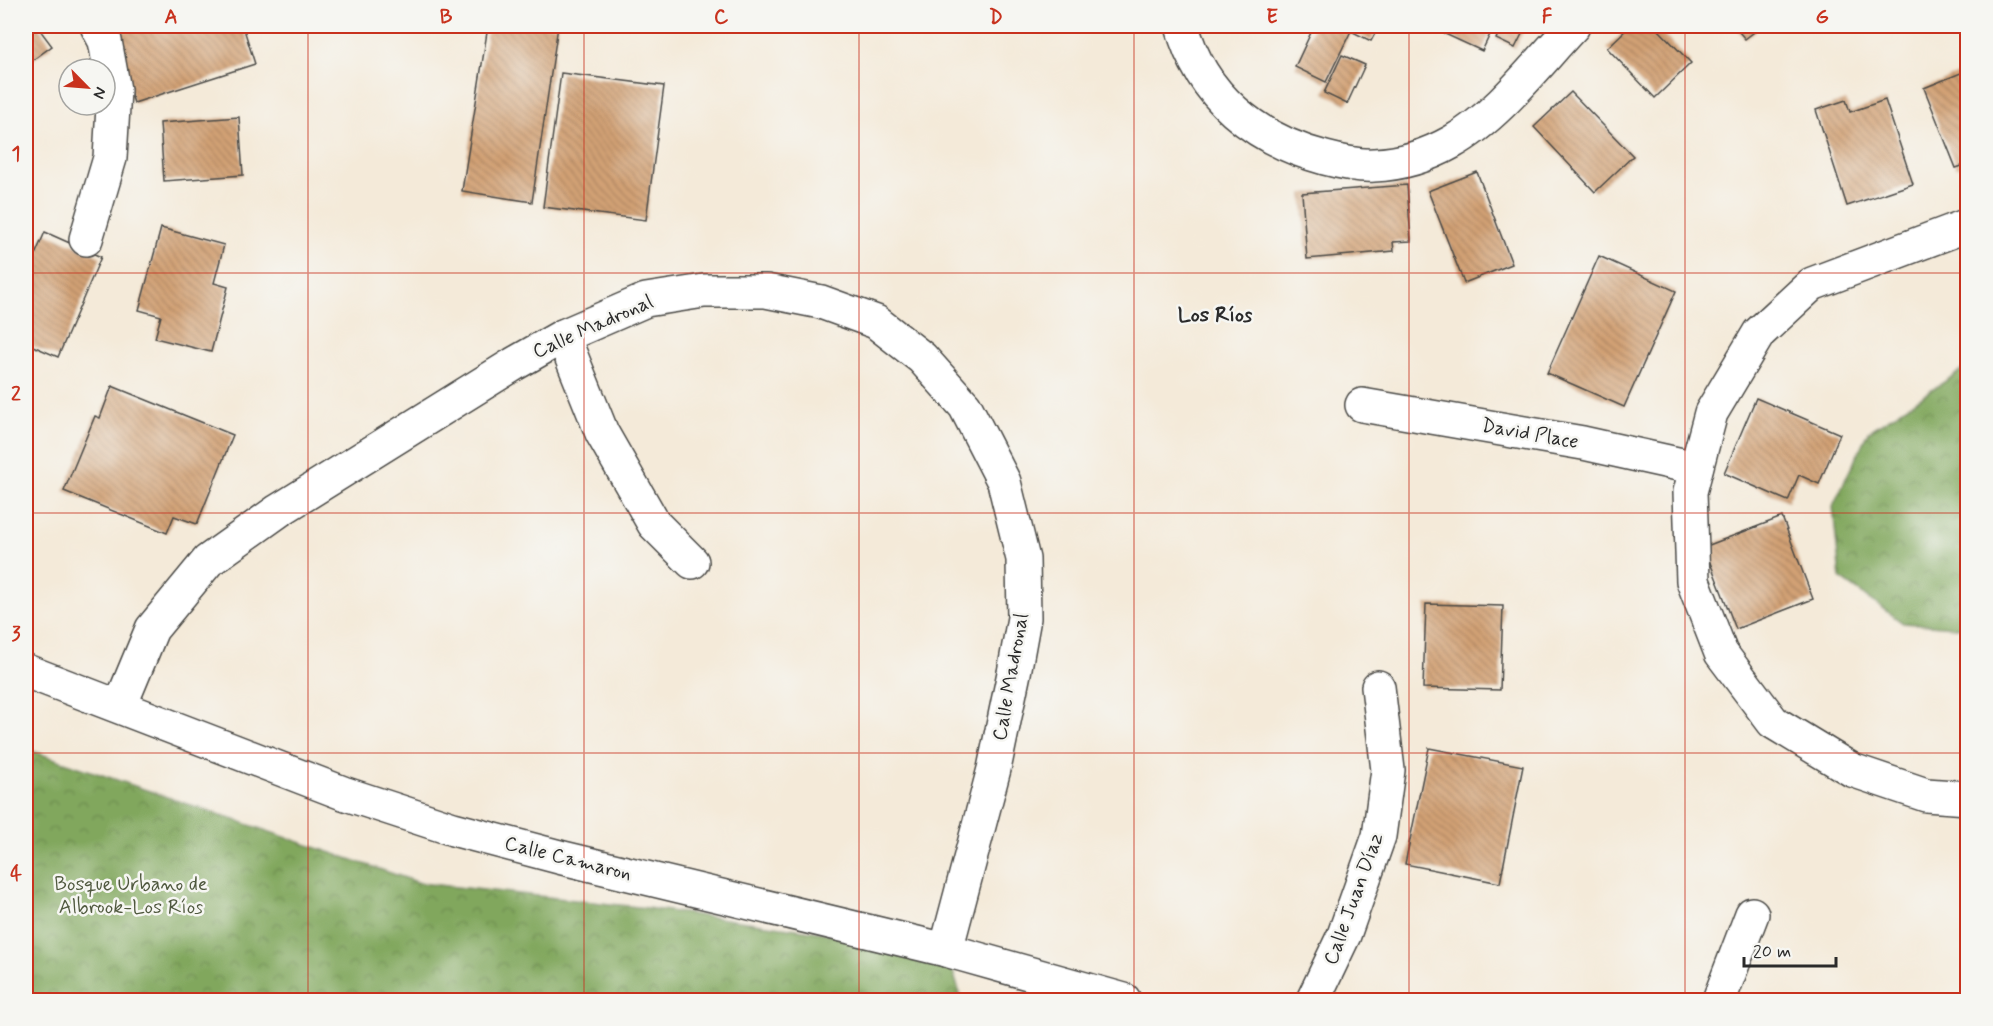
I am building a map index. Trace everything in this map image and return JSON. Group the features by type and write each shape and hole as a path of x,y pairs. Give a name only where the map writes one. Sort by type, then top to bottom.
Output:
{"street":[{"path":"86,239 110,158 114,90 105,41 97,26"},
{"path":"1182,26 1198,65 1212,88 1230,109 1251,126 1308,153 1340,162 1373,165 1413,159 1443,147 1471,130 1520,84 1573,26"},
{"path":"1968,225 1812,284 1759,333 1711,413 1690,492 1694,581 1721,652 1773,723 1852,770 1926,795 1968,798"},
{"name":"Calle Madronal","path":"120,706 152,629 208,561 278,511 514,364 563,336 646,300 704,291 766,291 821,302 876,322 922,358 964,406 1004,482 1023,558 1024,618 994,769 946,950"},
{"path":"563,336 602,433 642,504 654,525 692,562"},
{"name":"David Place","path":"1362,405 1583,443 1696,468"},
{"name":"Calle Camaron","path":"26,671 343,793 453,829 563,858 946,950 1124,1000"},
{"name":"Calle Juan Díaz","path":"1313,1000 1344,935 1379,836 1388,770 1378,687"},
{"path":"1719,1000 1752,914"}],"green space":[{"path":"1967,367 1967,628 1903,623 1840,578 1833,506 1868,432"},
{"name":"Bosque Urbano de Albrook-Los Ríos","path":"26,749 420,883 647,908 946,950 962,1000 26,1000"}],"building":[{"path":"26,26 37,26 52,46 26,65"},
{"path":"134,26 243,26 255,64 134,103 112,35 135,28"},
{"path":"488,26 558,26 532,202 462,191"},
{"path":"1314,26 1379,26 1371,41 1351,31 1326,82 1295,67"},
{"path":"1434,26 1494,26 1482,51 1432,28"},
{"path":"1502,26 1526,26 1515,48 1496,39"},
{"path":"1630,26 1655,26 1691,63 1655,98 1607,48"},
{"path":"1734,26 1762,26 1745,39"},
{"path":"1342,55 1365,65 1347,104 1324,93"},
{"path":"1968,70 1968,164 1956,168 1924,88"},
{"path":"561,73 664,86 646,220 543,207"},
{"path":"1571,92 1633,156 1595,192 1534,127"},
{"path":"1846,100 1850,112 1885,100 1913,184 1847,206 1816,110"},
{"path":"239,117 243,175 164,181 160,123"},
{"path":"1477,172 1512,264 1464,283 1428,191"},
{"path":"1407,185 1411,241 1393,242 1394,251 1307,259 1302,193"},
{"path":"161,228 224,245 214,283 228,287 211,352 155,338 161,316 139,310"},
{"path":"45,232 101,257 58,357 26,343 26,276"},
{"path":"1599,256 1676,291 1624,407 1547,373"},
{"path":"112,386 233,435 197,524 174,516 167,533 64,491 95,416 100,418"},
{"path":"1756,398 1840,434 1819,484 1799,475 1788,501 1724,473"},
{"path":"1782,517 1813,599 1736,629 1704,547"},
{"path":"1426,604 1503,606 1500,690 1423,688"},
{"path":"1429,748 1523,766 1500,883 1405,864"}],"district":[{"name":"Los Ríos","path":"1215,315"}]}
